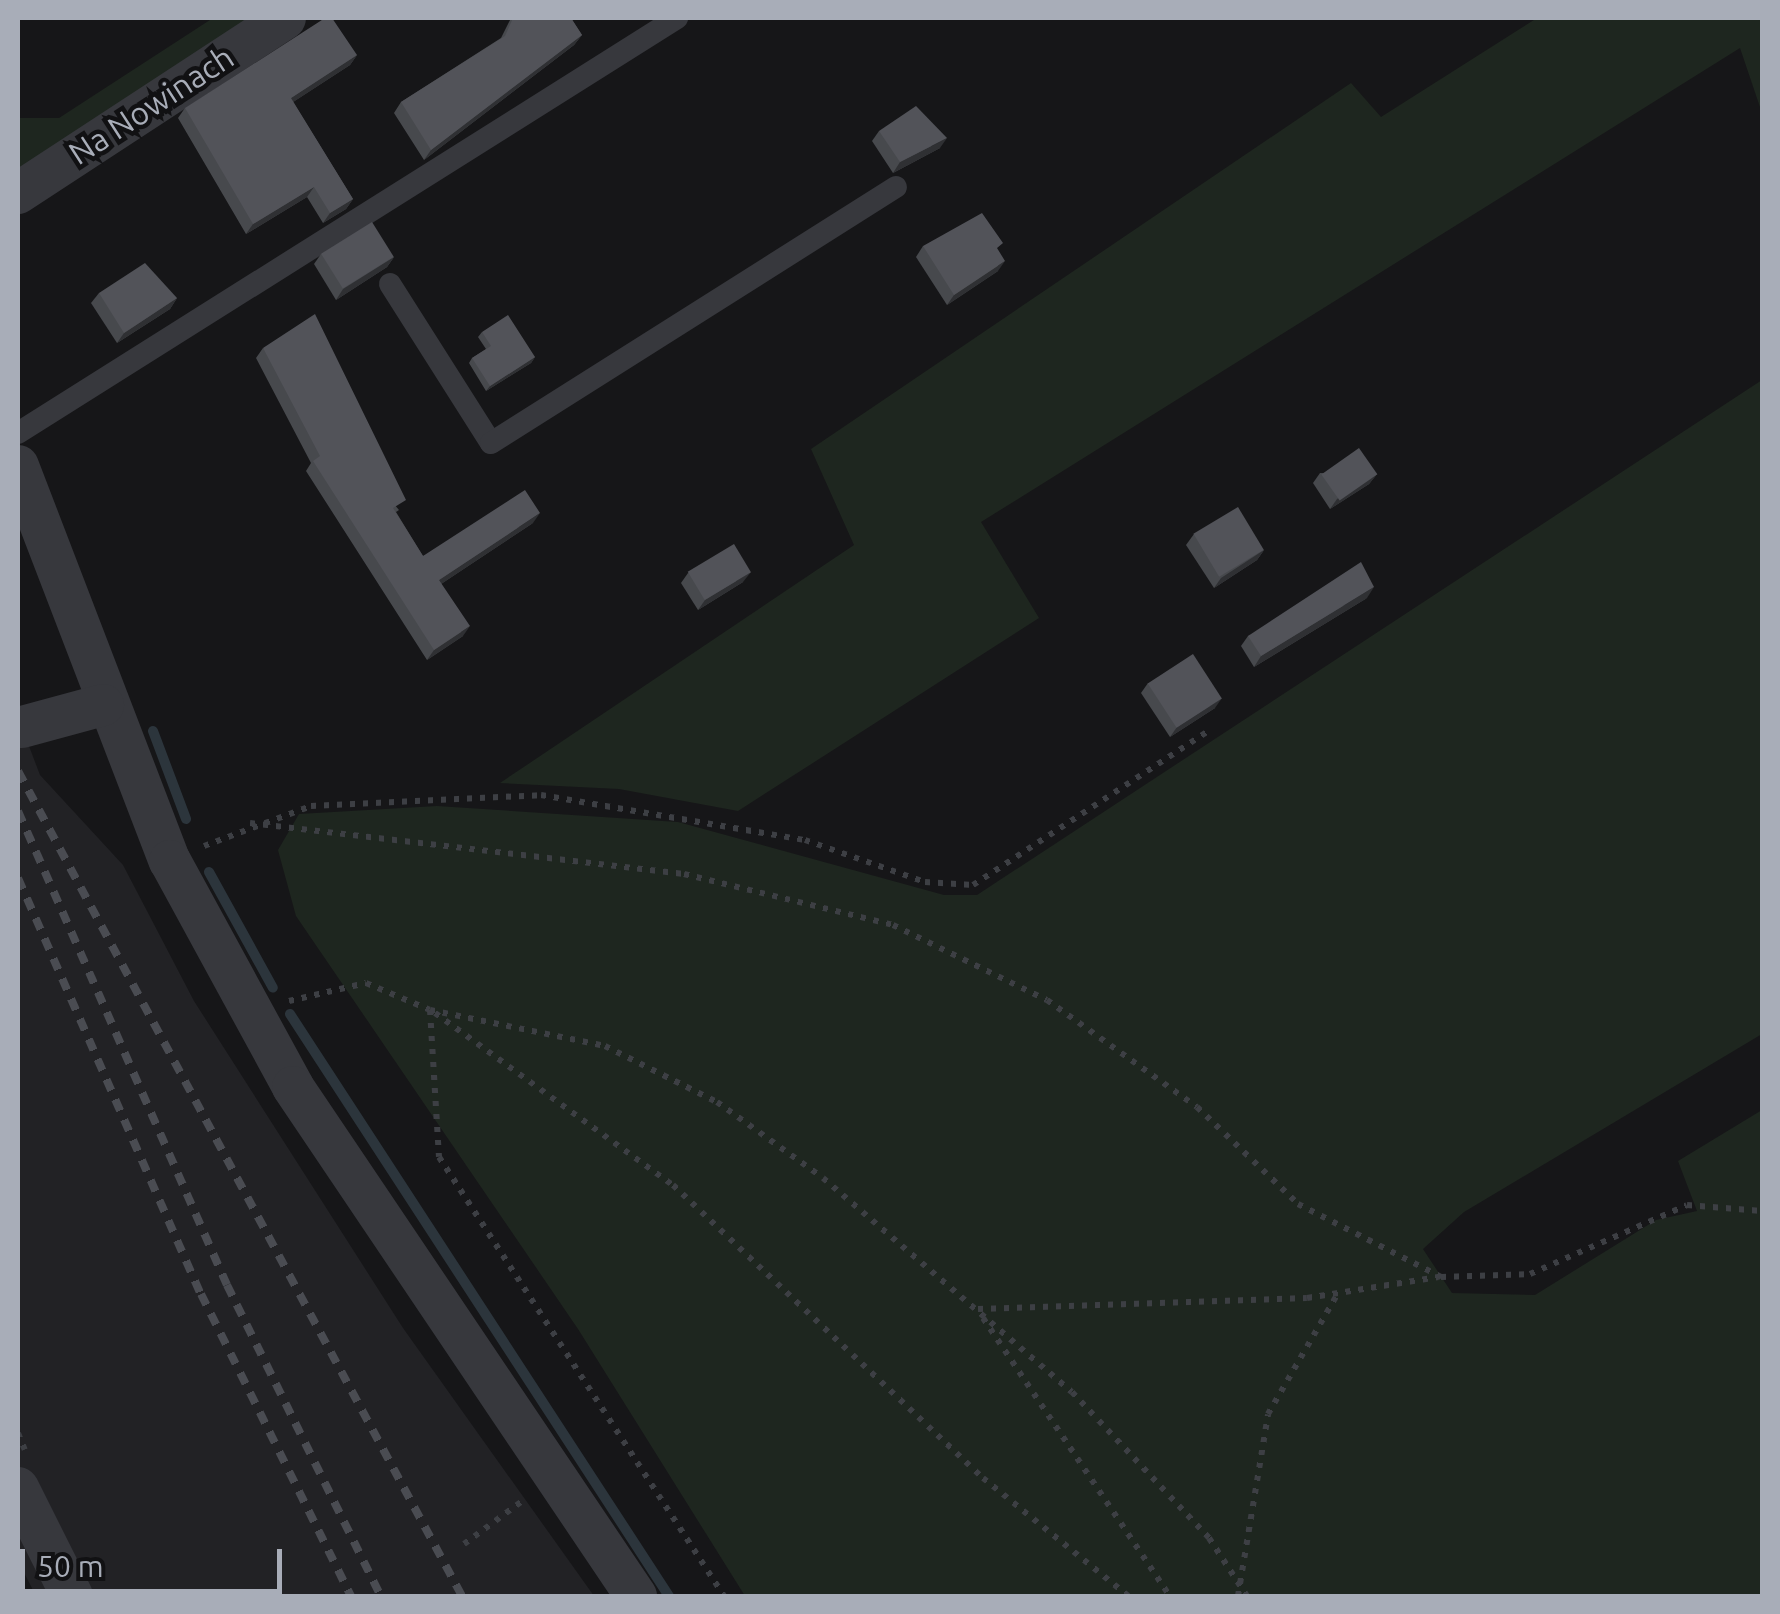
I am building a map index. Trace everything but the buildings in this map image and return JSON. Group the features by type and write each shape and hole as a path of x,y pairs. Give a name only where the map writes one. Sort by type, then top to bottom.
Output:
{"street":[{"name":"Na Nowinach","path":"18,192 285,18"},
{"path":"18,466 103,705 170,862 259,1025 636,1596"},
{"path":"22,727 103,705"},
{"path":"18,1488 72,1596"}],"lane":[{"path":"18,433 677,18"},
{"path":"390,284 491,443 896,187"}],"path":[{"path":"170,862 250,823 373,796 541,795 804,840 952,887 1002,872 1210,730"},
{"path":"250,823 638,866 864,914 1047,1000 1197,1107 1298,1204 1442,1277"},
{"path":"259,1025 321,986 366,982 430,1010 605,1046 656,1068 823,1178 976,1309 1158,1480 1242,1594"},
{"path":"430,1010 438,1157 724,1596"},
{"path":"430,1010 673,1185 982,1478 1128,1596"},
{"path":"976,1309 1337,1295 1442,1277 1555,1266 1687,1204 1762,1211"},
{"path":"1242,1594 1268,1414 1337,1295"},
{"path":"976,1309 1170,1596"},
{"path":"464,1544 524,1498"}],"shaded area":[{"path":"213,18 266,18 18,179 18,118 59,118"},
{"path":"1537,18 1762,18 1762,113 1740,48 981,522 1039,618 738,811 619,789 500,783 854,545 811,449 1351,83 1381,117"},
{"path":"1762,380 1762,1034 1464,1212 1423,1249 1452,1293 1535,1295 1656,1220 1697,1211 1678,1161 1762,1110 1762,1596 745,1596 578,1329 296,916 278,850 299,814 437,806 678,822 944,895 977,895"},
{"path":"18,717 40,775 123,865 194,1001 403,1328 594,1596 36,1596 18,1561"}],"waterway":[{"path":"153,731 186,819"},
{"path":"209,872 273,988"},
{"path":"290,1014 669,1596"}],"railway":[{"path":"18,771 462,1596"},
{"path":"18,811 227,1285 381,1596"},
{"path":"18,878 201,1294 351,1596"}]}
